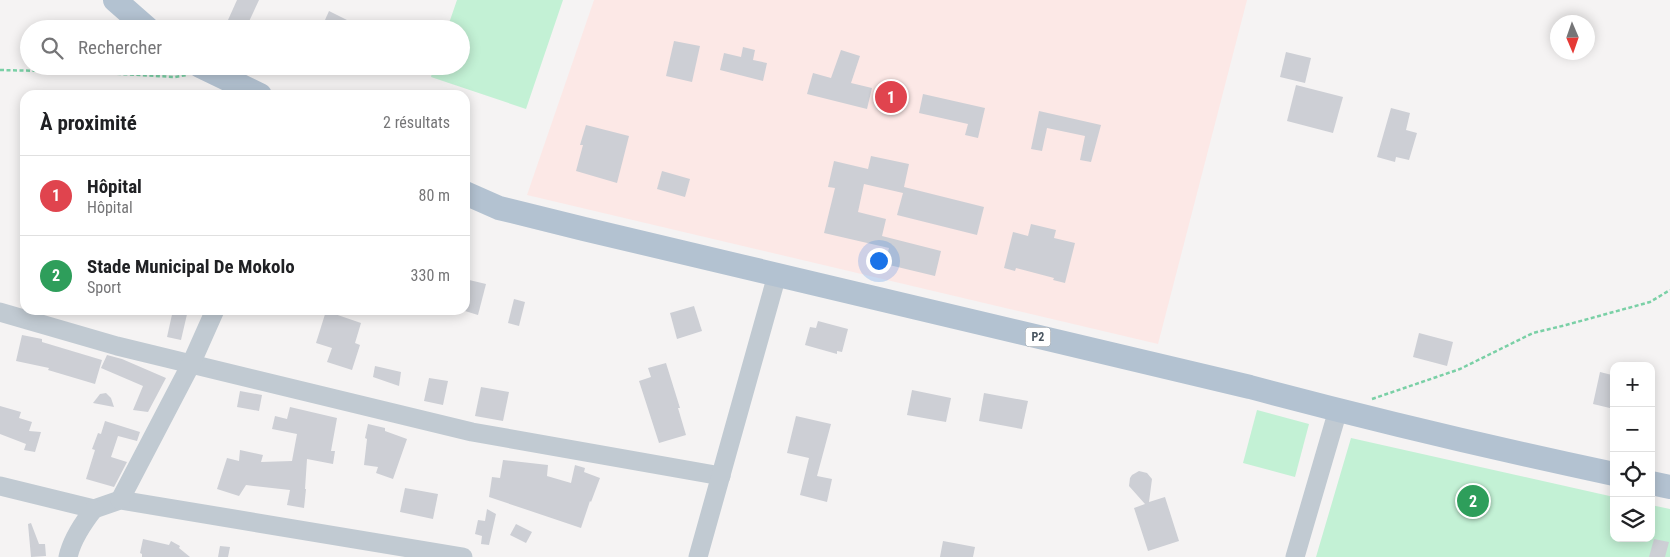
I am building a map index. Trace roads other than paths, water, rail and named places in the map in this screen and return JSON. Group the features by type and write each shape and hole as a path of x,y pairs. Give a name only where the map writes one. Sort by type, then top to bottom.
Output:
{"main road":[{"path":"115,0 138,20"},
{"path":"217,75 249,90"},
{"name":"P2","path":"470,195 508,210 1250,387 1338,410 1610,473"},
{"path":"1655,484 1670,487"}],"street":[{"path":"698,557 777,275"},
{"path":"0,312 117,346 472,432 721,476"},
{"path":"120,500 191,364 213,315"},
{"path":"1295,557 1338,410"},
{"path":"0,486 94,509 120,500 457,556"},
{"path":"68,557 74,540 94,509"}],"place":[{"name":"Hôpital","path":"891,97"},
{"name":"Stade Municipal De Mokolo","path":"1473,501"}]}
